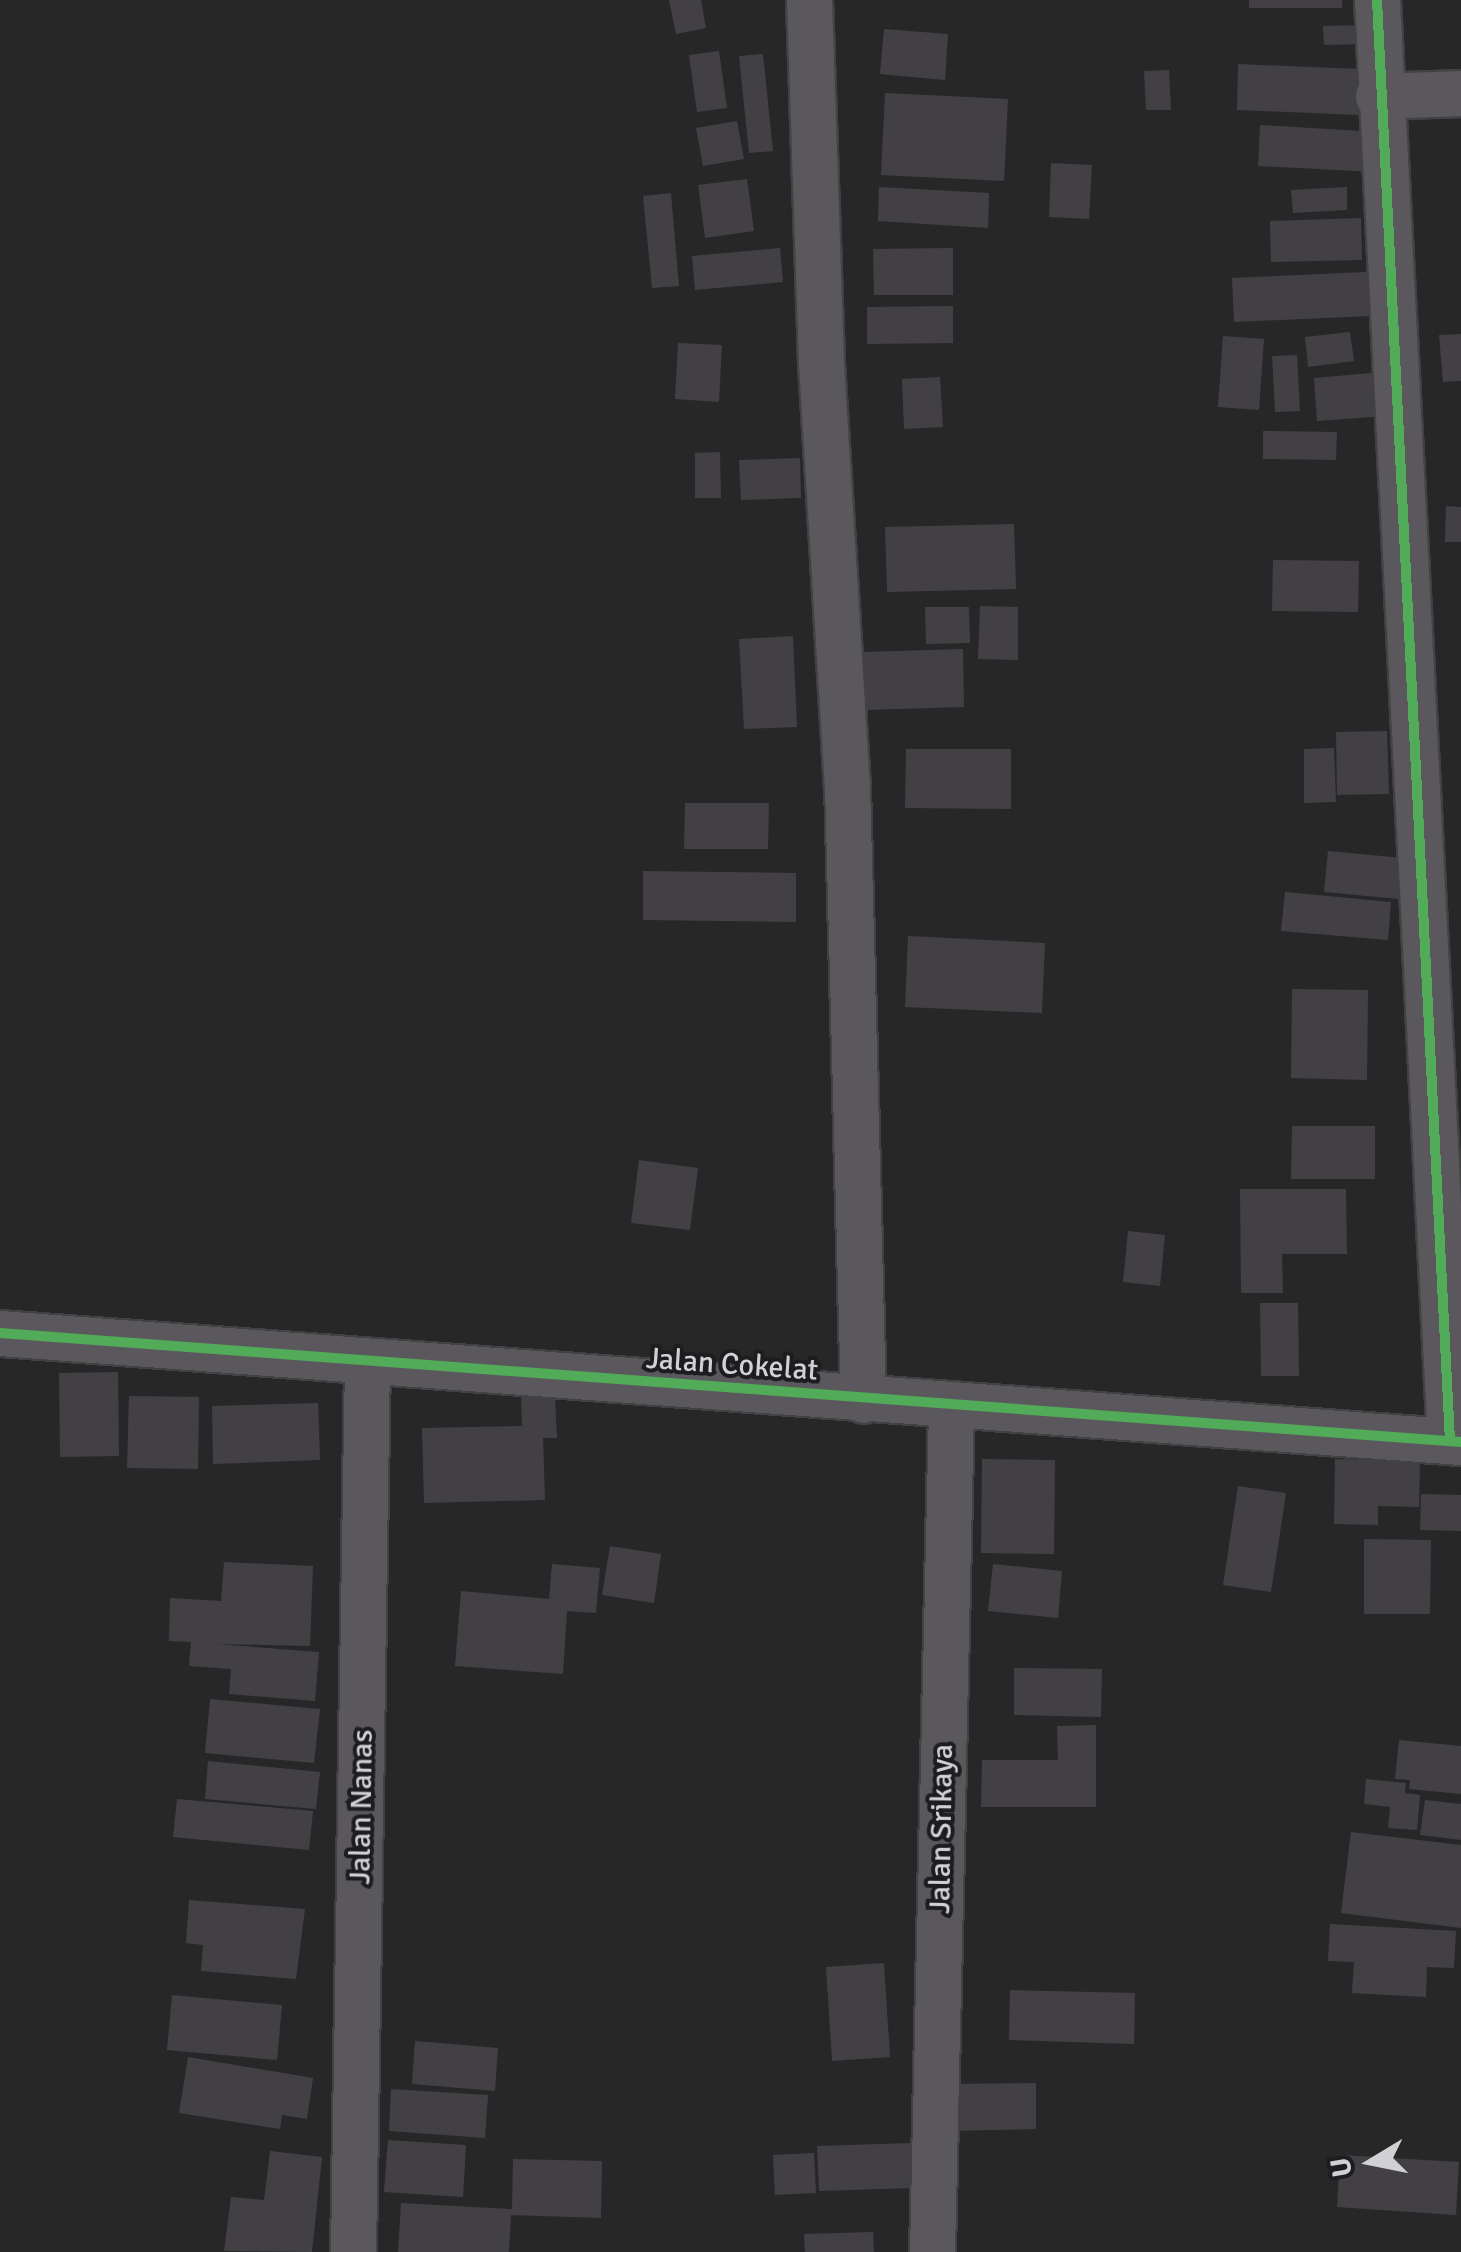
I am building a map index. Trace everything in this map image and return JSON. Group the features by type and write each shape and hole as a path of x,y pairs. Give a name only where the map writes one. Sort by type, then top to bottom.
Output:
{"street":[{"path":"809,0 821,363 847,784 863,1400"},
{"path":"1376,0 1378,96 1456,1441"},
{"path":"1378,96 1461,93"},
{"name":"Jalan Cokelat","path":"0,1333 1456,1441"},
{"name":"Jalan Nanas","path":"353,2252 367,1363"},
{"name":"Jalan Srikaya","path":"932,2252 952,1406"}],"building":[{"path":"669,0 701,0 706,28 676,34"},
{"path":"1249,0 1342,0 1342,8 1249,8"},
{"path":"1365,25 1366,44 1324,45 1323,26"},
{"path":"884,29 948,34 945,80 880,74"},
{"path":"719,51 727,108 697,112 689,55"},
{"path":"763,54 773,151 749,153 739,56"},
{"path":"1238,64 1360,69 1359,115 1237,110"},
{"path":"1169,70 1171,110 1146,110 1144,71"},
{"path":"885,93 1008,99 1004,181 881,175"},
{"path":"737,121 744,159 703,166 696,128"},
{"path":"1260,125 1377,132 1375,172 1258,166"},
{"path":"1051,163 1092,165 1089,219 1049,217"},
{"path":"747,179 754,231 705,238 698,185"},
{"path":"879,187 989,193 988,228 878,221"},
{"path":"1347,187 1347,210 1293,213 1291,190"},
{"path":"671,193 679,286 652,288 643,196"},
{"path":"1361,218 1362,260 1271,262 1270,221"},
{"path":"780,248 783,282 695,290 692,256"},
{"path":"953,248 953,295 874,295 873,249"},
{"path":"1367,272 1369,316 1234,322 1232,278"},
{"path":"953,306 953,343 867,344 867,307"},
{"path":"1350,332 1354,361 1308,367 1305,337"},
{"path":"1461,334 1461,381 1443,382 1439,335"},
{"path":"1223,336 1264,339 1259,410 1218,407"},
{"path":"678,343 722,345 719,402 675,399"},
{"path":"1297,355 1300,411 1275,412 1272,356"},
{"path":"1383,372 1386,416 1317,421 1314,378"},
{"path":"940,377 943,427 904,429 902,379"},
{"path":"1263,431 1337,432 1336,460 1263,459"},
{"path":"720,452 721,498 695,498 695,453"},
{"path":"800,458 801,498 741,500 739,460"},
{"path":"1446,506 1461,507 1461,542 1445,542"},
{"path":"1014,524 1016,589 887,592 885,527"},
{"path":"1273,560 1359,561 1358,612 1272,611"},
{"path":"980,606 1018,607 1018,660 978,659"},
{"path":"925,607 969,607 970,643 926,644"},
{"path":"793,636 797,727 744,729 739,639"},
{"path":"963,649 964,707 864,710 862,652"},
{"path":"1387,731 1389,794 1337,795 1336,732"},
{"path":"1334,748 1336,802 1304,803 1304,749"},
{"path":"906,749 1011,749 1011,809 905,808"},
{"path":"685,803 769,803 768,849 684,849"},
{"path":"1328,851 1403,858 1399,899 1324,892"},
{"path":"643,871 796,873 796,922 643,920"},
{"path":"1285,892 1391,902 1388,940 1281,931"},
{"path":"908,936 1045,943 1042,1013 905,1007"},
{"path":"1292,989 1368,990 1367,1080 1291,1078"},
{"path":"1292,1126 1375,1126 1375,1179 1291,1179"},
{"path":"639,1160 698,1168 690,1230 631,1223"},
{"path":"1240,1189 1346,1189 1347,1254 1282,1254 1283,1293 1241,1293"},
{"path":"1128,1231 1165,1235 1160,1286 1123,1282"},
{"path":"1260,1303 1298,1303 1299,1376 1261,1376"},
{"path":"118,1372 119,1456 60,1457 59,1373"},
{"path":"129,1396 199,1397 198,1469 127,1468"},
{"path":"521,1396 555,1396 557,1438 543,1438 545,1500 424,1503 422,1428 522,1426"},
{"path":"318,1403 320,1460 213,1464 212,1406"},
{"path":"982,1459 1055,1460 1054,1554 981,1553"},
{"path":"1335,1459 1420,1461 1419,1507 1378,1506 1378,1525 1334,1524"},
{"path":"1238,1486 1286,1493 1271,1592 1223,1585"},
{"path":"1421,1494 1461,1495 1461,1531 1420,1530"},
{"path":"1364,1539 1431,1540 1430,1614 1364,1614"},
{"path":"610,1546 661,1554 654,1603 602,1595"},
{"path":"224,1562 313,1566 310,1646 216,1644 319,1652 315,1701 229,1694 231,1669 189,1666 191,1642 169,1641 170,1598 221,1601"},
{"path":"552,1564 600,1568 596,1613 567,1611 563,1674 455,1666 461,1591 549,1599"},
{"path":"993,1564 1062,1571 1058,1618 988,1611"},
{"path":"1014,1668 1102,1669 1101,1717 1014,1715"},
{"path":"210,1699 320,1709 314,1763 205,1753"},
{"path":"1096,1725 1096,1807 981,1807 982,1760 1058,1760 1057,1726"},
{"path":"1399,1740 1461,1746 1461,1794 1409,1789 1410,1780 1395,1779"},
{"path":"208,1761 320,1772 316,1809 205,1799"},
{"path":"1366,1779 1406,1783 1405,1793 1420,1795 1417,1830 1388,1828 1390,1807 1364,1804"},
{"path":"177,1799 313,1811 309,1850 173,1837"},
{"path":"1425,1800 1461,1804 1461,1840 1420,1835"},
{"path":"1351,1832 1461,1845 1461,1928 1341,1913"},
{"path":"189,1900 305,1909 296,1979 201,1971 203,1945 186,1943"},
{"path":"1330,1924 1456,1931 1454,1968 1427,1967 1426,1997 1352,1993 1354,1962 1328,1961"},
{"path":"884,1963 890,2057 832,2061 826,1967"},
{"path":"1010,1990 1135,1993 1134,2044 1009,2040"},
{"path":"172,1995 282,2005 277,2060 167,2050"},
{"path":"415,2041 498,2048 495,2091 412,2084"},
{"path":"188,2057 313,2078 307,2119 282,2115 280,2129 179,2113"},
{"path":"1036,2083 1036,2129 948,2131 947,2084"},
{"path":"391,2089 488,2095 485,2138 389,2131"},
{"path":"388,2140 466,2145 463,2197 384,2192"},
{"path":"911,2143 912,2188 819,2191 817,2146"},
{"path":"270,2151 322,2157 312,2252 224,2251 231,2197 264,2200"},
{"path":"814,2153 816,2193 775,2195 773,2155"},
{"path":"1340,2155 1459,2162 1456,2215 1337,2207"},
{"path":"513,2159 602,2161 601,2218 511,2215 509,2252 398,2252 401,2203 512,2209"},
{"path":"873,2232 874,2252 805,2252 804,2234"}],"cycle path":[{"path":"1377,0 1450,1441"},
{"path":"0,1333 1461,1442"}]}
